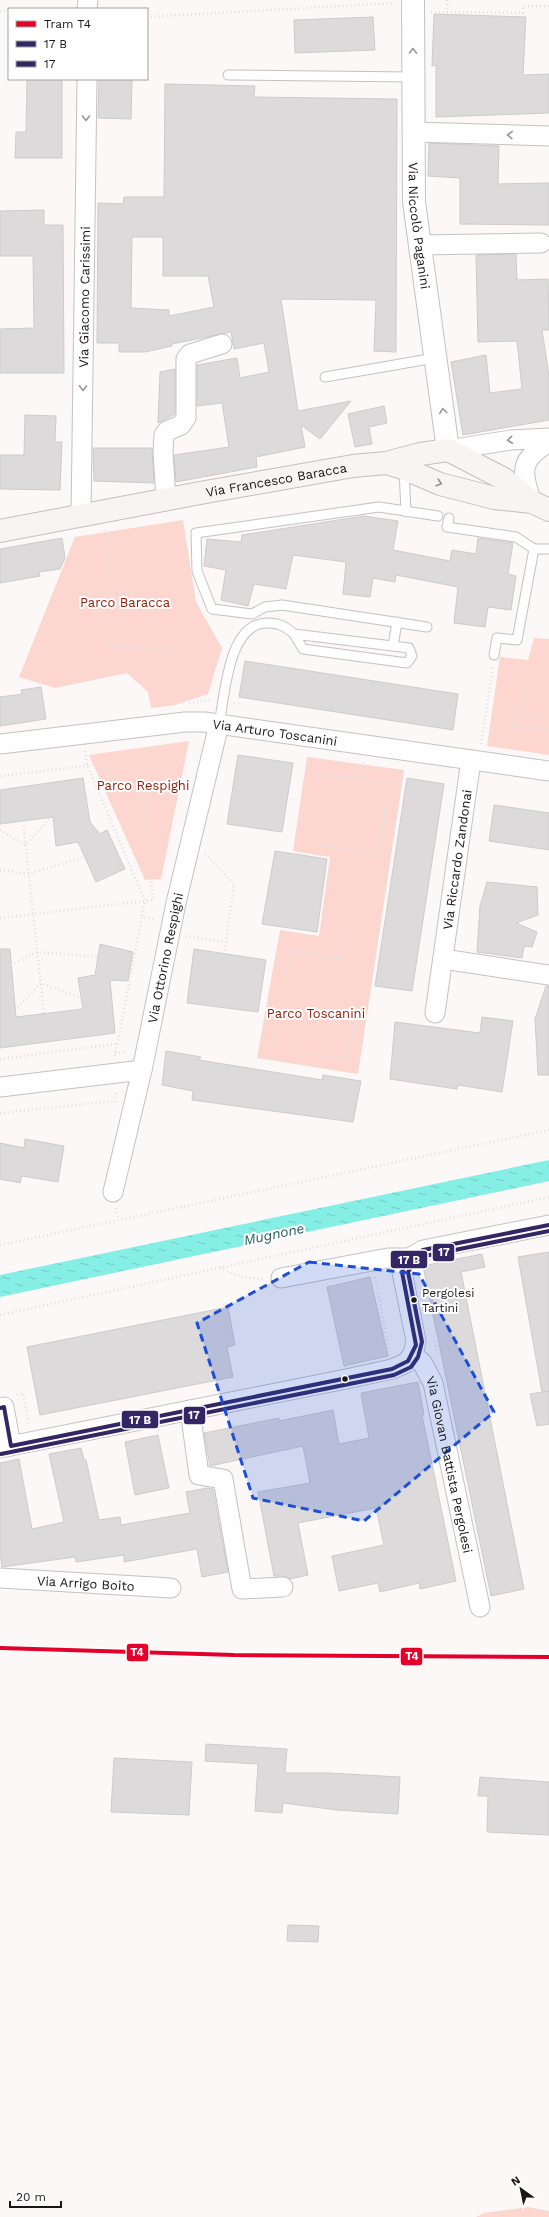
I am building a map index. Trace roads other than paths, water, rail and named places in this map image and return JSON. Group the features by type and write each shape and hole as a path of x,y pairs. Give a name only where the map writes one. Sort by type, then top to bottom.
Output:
{"main road":[{"name":"Via Francesco Baracca","path":"0,531 353,466 395,465 436,467 445,460 448,450"},
{"path":"448,450 504,479 541,506"},
{"name":"Via Francesco Baracca","path":"395,465 440,484 494,498 541,506"}],"street":[{"name":"Via Niccolò Paganini","path":"413,5 414,202 448,450"},
{"name":"Via Giacomo Carissimi","path":"81,516 87,80"},
{"path":"413,132 549,136"},
{"path":"419,245 541,243"},
{"path":"166,500 163,442 167,431 181,425 186,418 186,359 190,354 222,344"},
{"path":"448,450 511,440 549,438"},
{"path":"541,506 525,481 524,466 533,452 549,442"},
{"name":"Via Arturo Toscanini","path":"0,744 185,722 219,724 549,772"},
{"name":"Via Ottorino Respighi","path":"113,1192 142,1070 176,903 219,724"},
{"name":"Via Riccardo Zandonai","path":"435,1013 475,761"},
{"path":"443,959 549,975"},
{"path":"0,1087 142,1070"},
{"path":"0,1408 4,1407 5,1447 392,1369 406,1363 413,1354 416,1341 402,1272 403,1267 409,1258 423,1250 549,1225"},
{"path":"281,1278 399,1256 409,1258"},
{"name":"Via Giovan Battista Pergolesi","path":"413,1354 423,1364 433,1383 480,1607"},
{"path":"190,1410 199,1475 223,1478 242,1589 283,1587"},
{"name":"Via Arrigo Boito","path":"0,1578 171,1588"}],"lane":[{"path":"228,75 413,77"},
{"path":"325,377 435,358"},
{"path":"395,465 406,512"},
{"path":"427,627 282,604 264,607 252,614 212,609 198,571 196,533 379,507 438,516"},
{"path":"448,518 447,527 516,537 534,549 549,549"},
{"path":"494,655 497,638 517,640 534,549"},
{"path":"258,611 262,623"},
{"path":"393,646 396,622"},
{"path":"219,724 236,646 246,630 262,623 285,625 294,634 303,649 407,663 410,660 412,651 409,648 294,634"}],"water":[{"name":"Mugnone","path":"549,1160 549,1181 0,1297 0,1275"}],"tram line":[{"name":"T4","path":"0,1648 234,1655 549,1657"}],"place":[{"name":"Pergolesi Tartini","path":"414,1300"}],"park label":[{"name":"Parco Baracca","path":"125,602"},
{"name":"Parco Respighi","path":"143,785"},
{"name":"Parco Toscanini","path":"316,1013"}]}
